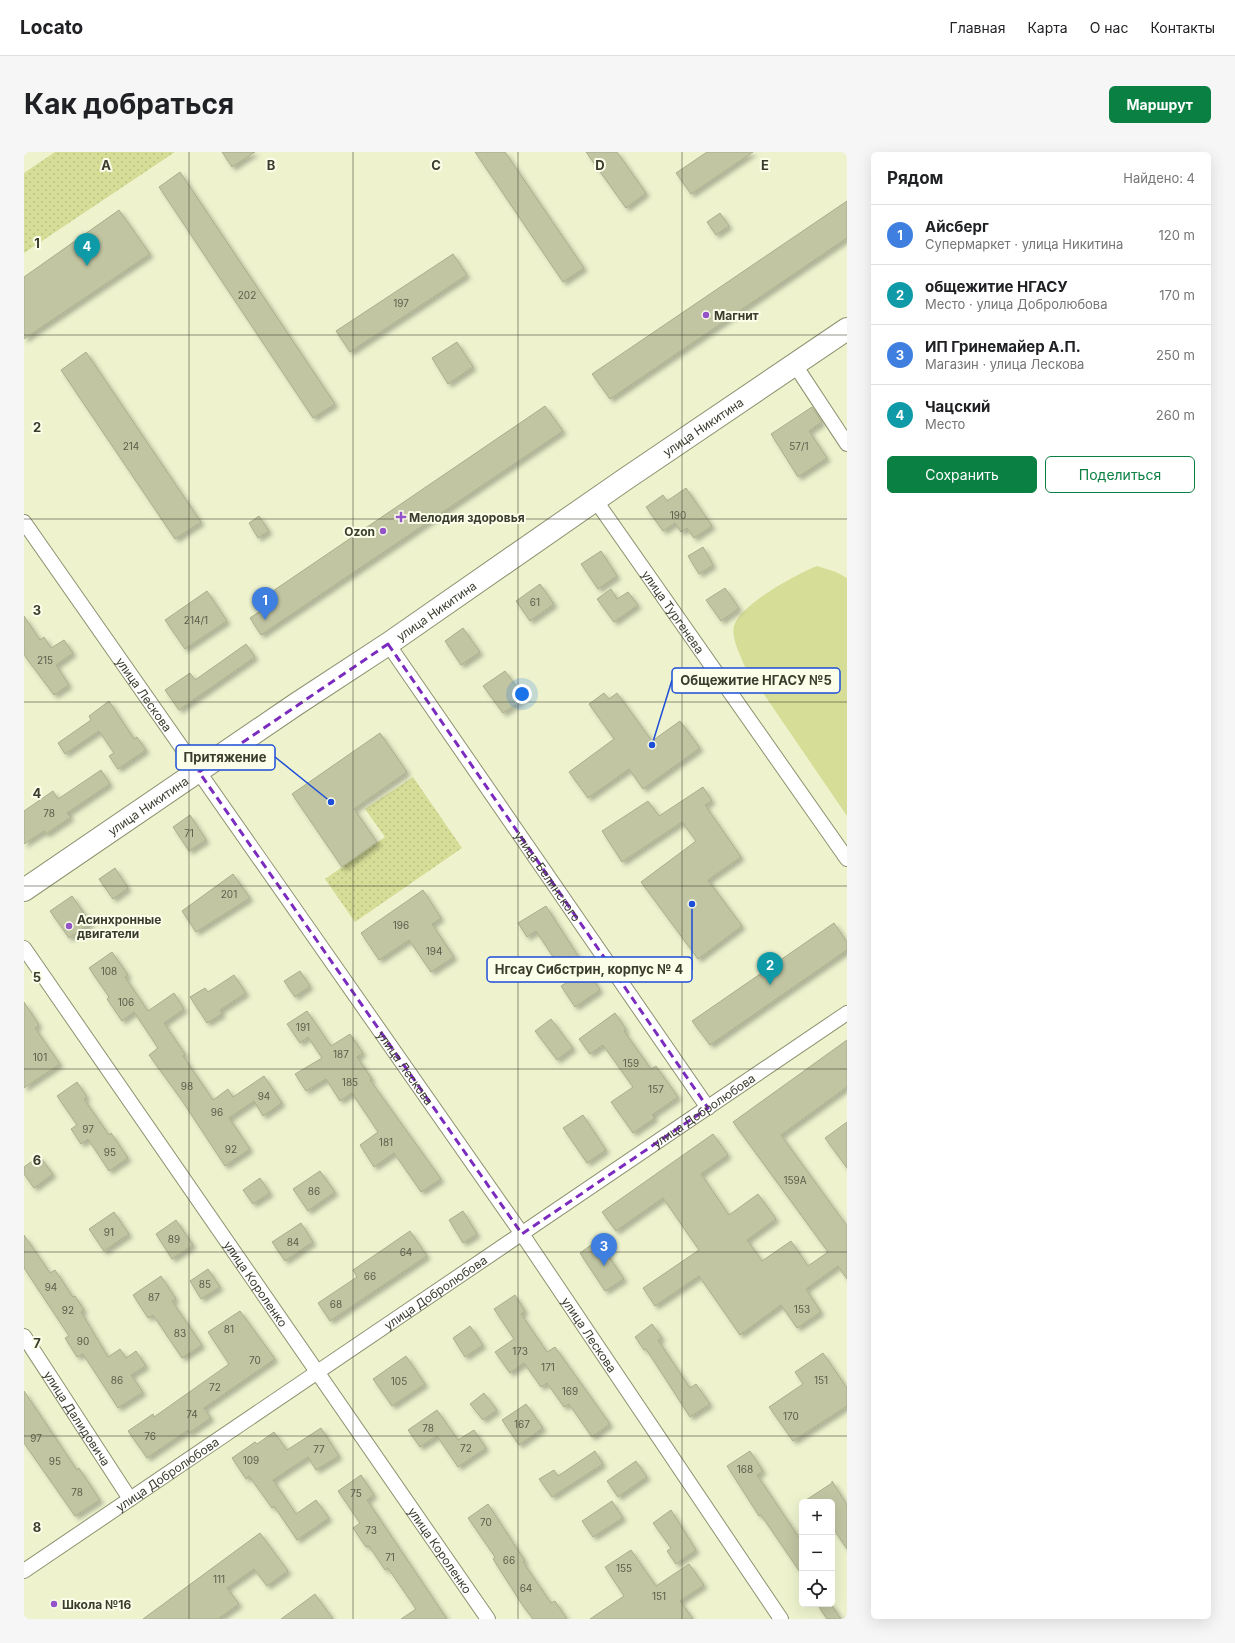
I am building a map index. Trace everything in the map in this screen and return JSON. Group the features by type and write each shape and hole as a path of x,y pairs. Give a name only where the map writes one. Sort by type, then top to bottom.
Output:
{"main road":[{"name":"улица Никитина","path":"24,890 199,772 295,705 388,644 847,329"}],"street":[{"path":"795,365 847,444"},
{"name":"улица Тургенева","path":"596,501 847,859"},
{"name":"улица Лескова","path":"24,522 522,1234 781,1619"},
{"name":"улица Белинского","path":"388,644 708,1108"},
{"name":"улица Короленко","path":"24,948 488,1619"},
{"name":"улица Добролюбова","path":"24,1571 847,1014"},
{"name":"улица Далидовича","path":"24,1336 130,1499"}],"highlighted area":[{"path":"388,644 708,1108 522,1234 199,772"}],"green space":[{"path":"55,152 175,152 24,253 24,173"},
{"path":"817,566 836,572 847,578 847,816 744,665 736,646 733,631 738,618 757,600 783,583"},
{"path":"413,777 462,848 355,922 325,879 385,837 365,809"}],"building":[{"path":"222,152 255,152 232,167"},
{"path":"475,152 505,152 584,268 563,282"},
{"path":"586,152 617,152 646,193 626,208"},
{"path":"707,152 753,152 691,194 676,173"},
{"path":"180,172 335,404 313,418 159,187"},
{"path":"847,201 847,238 610,399 592,374"},
{"path":"119,210 150,254 24,339 24,277"},
{"path":"720,213 729,226 716,235 707,222"},
{"path":"453,254 467,275 350,352 336,331"},
{"path":"457,342 473,367 448,384 432,358"},
{"path":"86,352 201,522 175,539 61,370"},
{"path":"545,406 563,431 261,635 250,618 275,601 270,593"},
{"path":"812,407 822,422 809,431 827,458 798,477 771,434"},
{"path":"686,488 712,526 694,538 687,528 681,532 675,523 663,531 646,507 663,495 667,501"},
{"path":"259,516 269,531 258,538 249,523"},
{"path":"703,547 713,565 699,574 688,556"},
{"path":"601,551 617,576 598,589 581,564"},
{"path":"540,584 554,604 530,621 516,601"},
{"path":"725,588 739,608 721,621 706,600"},
{"path":"611,589 617,599 628,592 638,605 614,622 597,599"},
{"path":"207,591 227,621 185,649 165,620"},
{"path":"24,616 40,640 44,637 51,648 64,640 73,653 56,665 69,685 54,695 24,655"},
{"path":"463,628 480,652 461,665 445,641"},
{"path":"246,644 255,657 179,710 165,690 190,673 195,680"},
{"path":"505,671 525,698 503,713 483,686"},
{"path":"604,693 609,699 617,693 652,741 680,721 700,748 643,789 629,769 588,798 569,772 614,739 589,704"},
{"path":"109,701 134,739 137,737 146,750 118,769 109,756 114,753 99,731 65,754 58,743 91,720 89,716"},
{"path":"380,733 407,772 354,809 377,842 342,867 292,794"},
{"path":"101,770 110,784 67,813 71,817 46,834 44,831 24,844 24,811 53,791 58,799"},
{"path":"703,787 712,801 705,805 741,857 708,880 742,926 698,959 641,882 696,841 682,822 622,862 602,831 648,801 659,816"},
{"path":"190,815 206,840 189,851 173,827"},
{"path":"115,868 128,888 113,899 99,879"},
{"path":"233,874 250,898 196,932 182,911"},
{"path":"423,890 441,918 432,924 454,957 431,972 409,940 379,960 361,933"},
{"path":"72,896 91,923 69,938 50,911"},
{"path":"546,906 600,990 575,1007 561,986 569,981 536,931 527,937 518,923"},
{"path":"834,923 847,942 847,950 710,1045 692,1021"},
{"path":"112,952 128,975 125,977 148,1011 174,993 184,1009 164,1023 185,1054 183,1056 213,1100 228,1089 233,1097 264,1076 282,1103 263,1116 254,1101 229,1118 250,1149 225,1166 183,1102 149,1055 158,1048 134,1012 122,1021 107,999 109,997 89,968"},
{"path":"300,971 310,986 295,997 284,981"},
{"path":"234,975 246,993 220,1010 222,1014 207,1023 190,997 205,988 208,992"},
{"path":"24,1002 39,1025 35,1028 60,1064 24,1088"},
{"path":"307,1011 331,1046 350,1034 363,1053 357,1057 372,1079 370,1080 441,1179 421,1192 394,1153 374,1167 360,1145 378,1132 352,1093 340,1101 326,1079 306,1091 295,1074 322,1058 308,1037 300,1043 287,1024"},
{"path":"615,1013 626,1029 624,1031 651,1069 656,1066 678,1097 652,1115 655,1118 633,1133 611,1102 633,1087 603,1045 590,1054 579,1039"},
{"path":"551,1019 573,1048 557,1060 535,1031"},
{"path":"847,1040 847,1087 781,1135 847,1226 847,1279 838,1266 806,1289 821,1312 797,1328 781,1305 740,1335 699,1276 655,1306 643,1288 699,1250 663,1198 616,1231 602,1212 713,1134 728,1155 701,1174 729,1215 758,1194 776,1219 747,1240 762,1261 791,1241 808,1266 828,1252 733,1122"},
{"path":"77,1082 87,1097 84,1099 109,1135 111,1133 128,1158 109,1171 88,1139 81,1144 71,1129 77,1125 57,1096"},
{"path":"583,1115 606,1150 587,1163 563,1128"},
{"path":"847,1122 847,1168 825,1138"},
{"path":"39,1156 53,1174 34,1188 24,1174 24,1167"},
{"path":"320,1171 335,1192 308,1211 293,1189"},
{"path":"260,1178 270,1193 253,1204 243,1190"},
{"path":"463,1211 477,1234 463,1243 449,1220"},
{"path":"114,1212 129,1234 104,1251 89,1229"},
{"path":"176,1220 193,1245 172,1259 156,1234"},
{"path":"301,1223 313,1242 285,1261 272,1242"},
{"path":"410,1231 427,1256 330,1321 318,1303 357,1277 353,1270"},
{"path":"24,1235 50,1273 55,1270 73,1297 75,1296 84,1310 81,1312 108,1357 120,1349 126,1358 136,1351 146,1366 131,1375 143,1392 118,1408 83,1354 77,1357 65,1338 69,1336 24,1268"},
{"path":"598,1240 624,1279 605,1291 580,1253"},
{"path":"208,1269 220,1287 201,1299 190,1281"},
{"path":"161,1276 176,1299 172,1301 202,1345 182,1358 153,1315 148,1318 133,1295"},
{"path":"515,1295 525,1311 521,1314 547,1352 555,1347 610,1424 592,1437 569,1404 564,1407 547,1383 541,1387 524,1363 510,1373 495,1352 514,1339 494,1309"},
{"path":"240,1311 275,1359 204,1408 211,1418 189,1433 188,1430 147,1458 128,1431 153,1414 154,1417 229,1364 208,1332"},
{"path":"652,1324 662,1338 658,1340 690,1388 696,1384 710,1404 690,1417 646,1349 644,1350 635,1337"},
{"path":"470,1326 483,1345 465,1357 453,1338"},
{"path":"823,1353 847,1388 847,1406 793,1441 769,1407 803,1384 795,1372"},
{"path":"406,1356 425,1384 392,1406 373,1379"},
{"path":"24,1391 77,1470 79,1468 100,1500 75,1516 24,1443"},
{"path":"484,1393 497,1410 483,1420 470,1404"},
{"path":"526,1404 543,1428 519,1445 502,1420"},
{"path":"437,1410 458,1440 474,1430 486,1448 458,1467 437,1436 420,1447 408,1430"},
{"path":"321,1428 339,1456 316,1470 308,1457 273,1480 296,1514 316,1500 329,1518 297,1540 274,1506 272,1508 249,1476 246,1479 232,1458 255,1442 257,1444 274,1432 287,1450"},
{"path":"595,1451 603,1464 552,1497 539,1479 554,1470 558,1476"},
{"path":"750,1451 763,1471 757,1475 799,1538 799,1571 761,1515 759,1516 727,1466"},
{"path":"636,1461 647,1477 618,1497 607,1481"},
{"path":"361,1475 374,1495 367,1500 447,1619 401,1619 416,1609 388,1568 385,1570 369,1546 366,1547 353,1528 360,1523 338,1491"},
{"path":"832,1481 847,1505 847,1549 835,1531 835,1499 808,1499 832,1483"},
{"path":"612,1501 623,1518 593,1537 582,1521"},
{"path":"488,1504 525,1561 523,1562 551,1603 555,1601 567,1619 533,1619 523,1606 493,1559 495,1557 468,1518"},
{"path":"671,1510 696,1550 676,1564 667,1551 671,1548 653,1523"},
{"path":"260,1533 288,1571 267,1586 254,1569 227,1588 239,1604 218,1619 143,1619"},
{"path":"631,1550 656,1586 689,1564 704,1585 680,1601 693,1619 590,1619 624,1596 605,1567"},
{"path":"315,1594 333,1619 281,1619"},
{"path":"819,1607 833,1607 841,1619 827,1619"}],"place":[{"name":"Чацский","path":"87,266"},
{"name":"Магнит","path":"706,315"},
{"name":"Мелодия здоровья","path":"401,517"},
{"name":"Ozon","path":"383,531"},
{"name":"Айсберг","path":"265,620"},
{"name":"Общежитие НГАСУ №5","path":"652,745"},
{"name":"Притяжение","path":"331,802"},
{"name":"Нгсау Сибстрин, корпус № 4","path":"692,904"},
{"name":"Асинхронные двигатели","path":"69,926"},
{"name":"общежитие НГАСУ","path":"770,985"},
{"name":"ИП Гринемайер А.П.","path":"604,1266"},
{"name":"Школа №16","path":"54,1604"}]}
